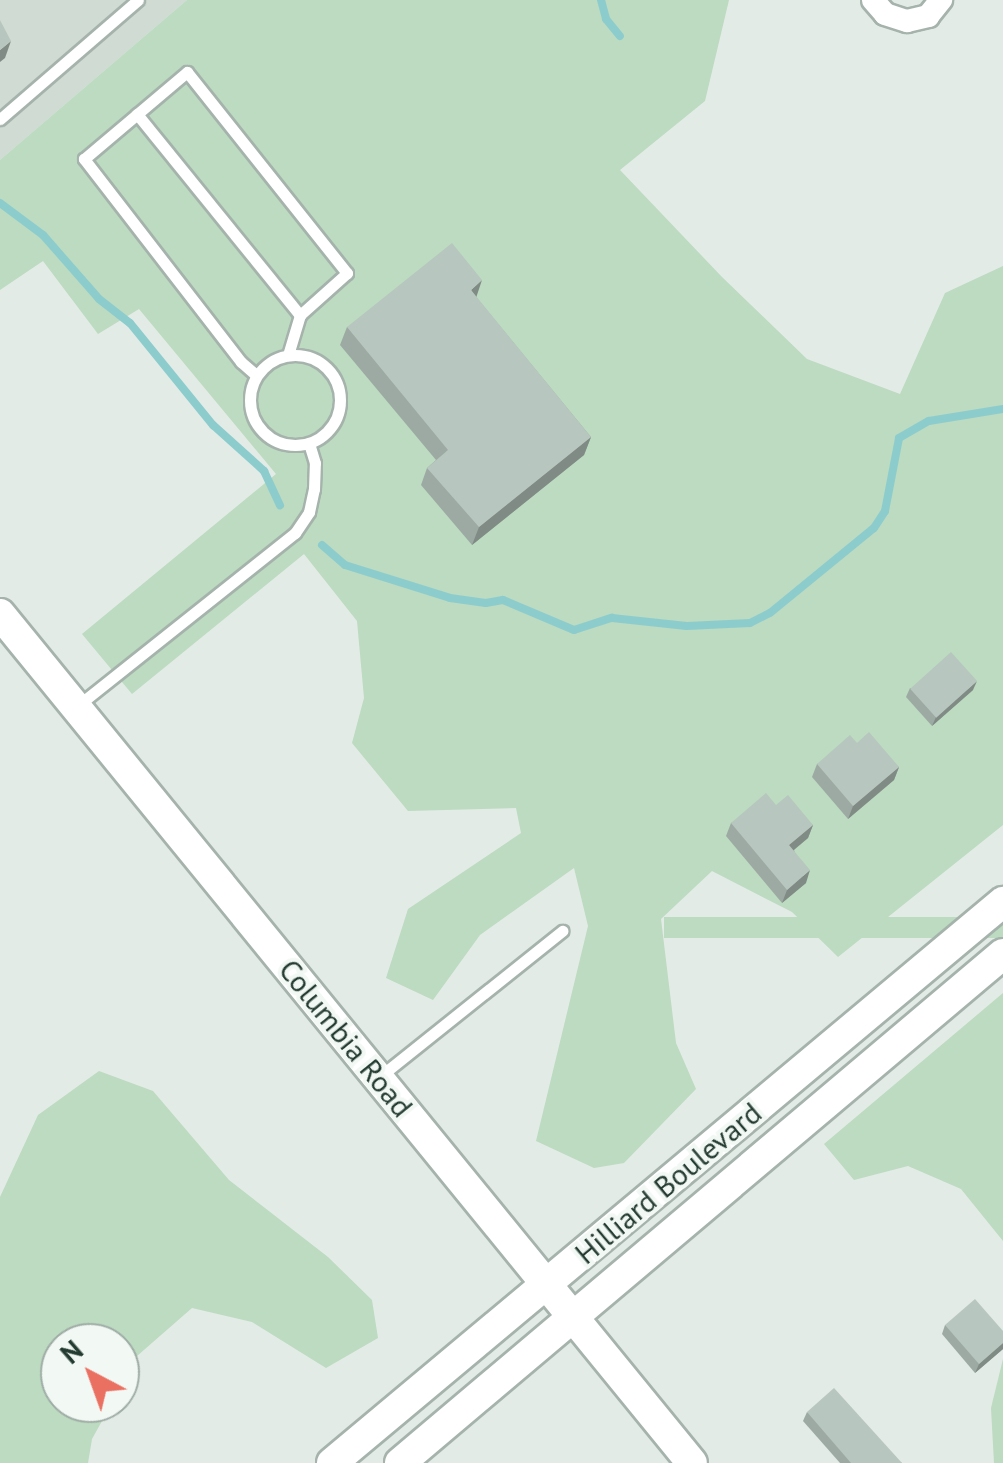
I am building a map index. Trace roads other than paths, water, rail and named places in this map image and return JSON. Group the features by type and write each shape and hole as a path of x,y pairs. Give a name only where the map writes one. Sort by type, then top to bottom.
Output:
{"main road":[{"name":"Columbia Road","path":"0,614 692,1463"},
{"name":"Hilliard Boulevard","path":"332,1463 1003,902"},
{"name":"Hilliard Boulevard","path":"400,1463 1003,954"}],"street":[{"path":"874,0 885,14 906,21 928,16 941,0"}],"lane":[{"path":"0,119 138,0"},
{"path":"256,374 241,362 84,159 187,72 347,273 300,315 288,355"},
{"path":"137,114 300,315"},
{"path":"288,355 319,361 338,383 339,413 332,426 308,444 278,442 256,423 250,394 256,374 276,358 288,355"},
{"path":"76,707 295,533 309,512 314,489 315,464 308,444"},
{"path":"378,1078 562,930"}],"waterway":[{"path":"601,0 606,19 620,36"},
{"path":"0,203 43,235 99,299 130,323 213,425 264,471 280,505"},
{"path":"322,545 345,565 450,598 486,603 503,600 574,630 612,618 687,626 750,623 770,613 874,528 885,511 899,438 929,421 1003,409"}]}
